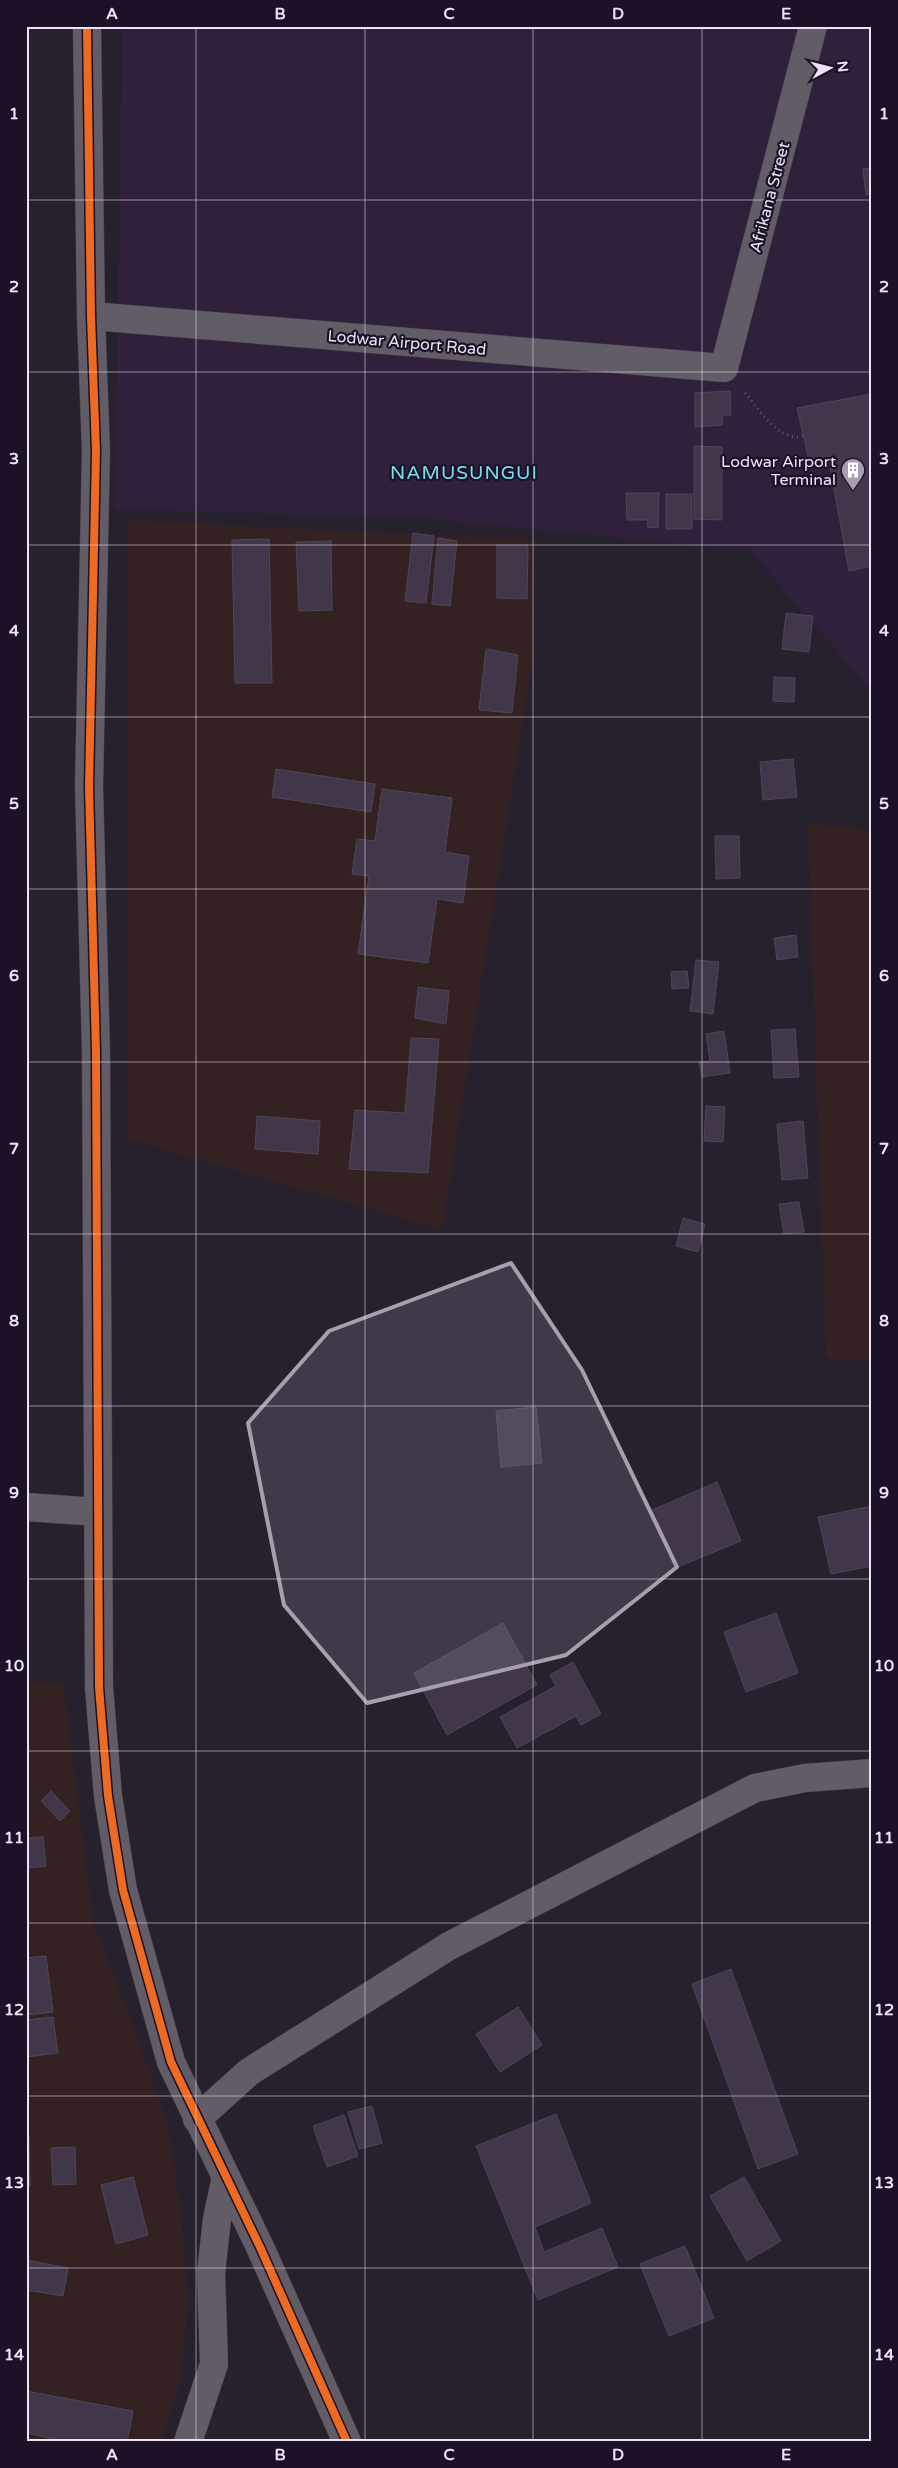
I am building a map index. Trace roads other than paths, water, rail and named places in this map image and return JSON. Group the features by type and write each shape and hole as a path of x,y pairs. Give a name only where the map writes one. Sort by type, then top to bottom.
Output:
{"street":[{"path":"87,26 91,316 96,451 89,787 96,1062 99,1687 108,1796 123,1890 171,2062 197,2120 260,2247 347,2442"},
{"name":"Afrikana Street","path":"724,368 813,26"},
{"name":"Lodwar Airport Road","path":"91,316 724,368"},
{"path":"26,1507 98,1512"},
{"path":"197,2120 250,2072 449,1946 755,1788 805,1778 872,1773"},
{"path":"188,2442 214,2364 211,2273 217,2219 226,2177"}],"place":[{"name":"Lodwar Airport Terminal","path":"853,491"}],"district":[{"name":"NAMUSUNGUI","path":"464,472"}]}
